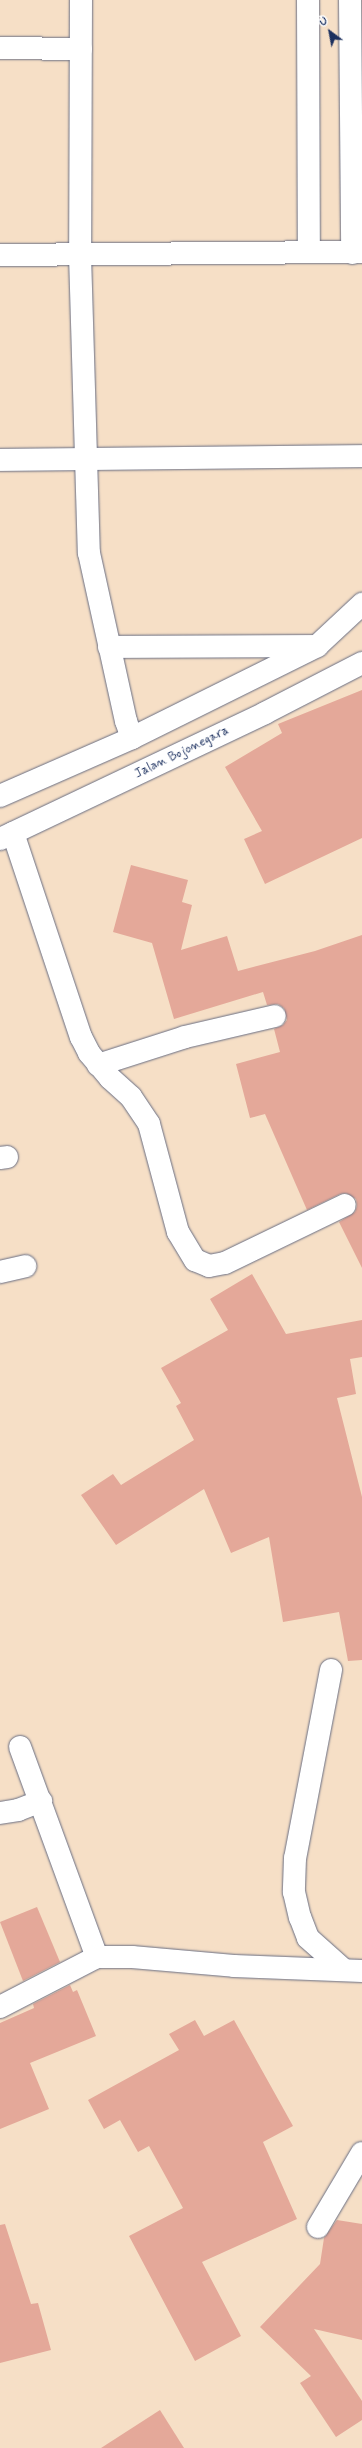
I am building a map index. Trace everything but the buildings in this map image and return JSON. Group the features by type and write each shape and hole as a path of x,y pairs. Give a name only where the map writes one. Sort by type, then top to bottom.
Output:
{"street":[{"path":"81,0 80,255 89,553 132,738"},
{"path":"308,0 309,252"},
{"path":"0,255 309,252 357,253 350,0"},
{"path":"0,48 81,49"},
{"path":"0,460 362,456"},
{"path":"0,796 132,738 317,646 362,604"},
{"path":"110,647 317,646"},
{"name":"Jalan Bojonegara","path":"6,836 265,713 362,663"},
{"path":"6,836 81,1037 89,1053 98,1065 131,1097 149,1124 178,1232 195,1260 209,1266 225,1263 345,1205"},
{"path":"98,1065 185,1037 275,1016"},
{"path":"0,1272 25,1266"},
{"path":"331,1670 295,1858 294,1892 300,1917 308,1938 353,1971"},
{"path":"20,1747 97,1957"},
{"path":"0,1814 18,1810 41,1801"},
{"path":"0,2007 97,1957 132,1956 234,1966 353,1971"},
{"path":"318,2227 362,2153"}]}
